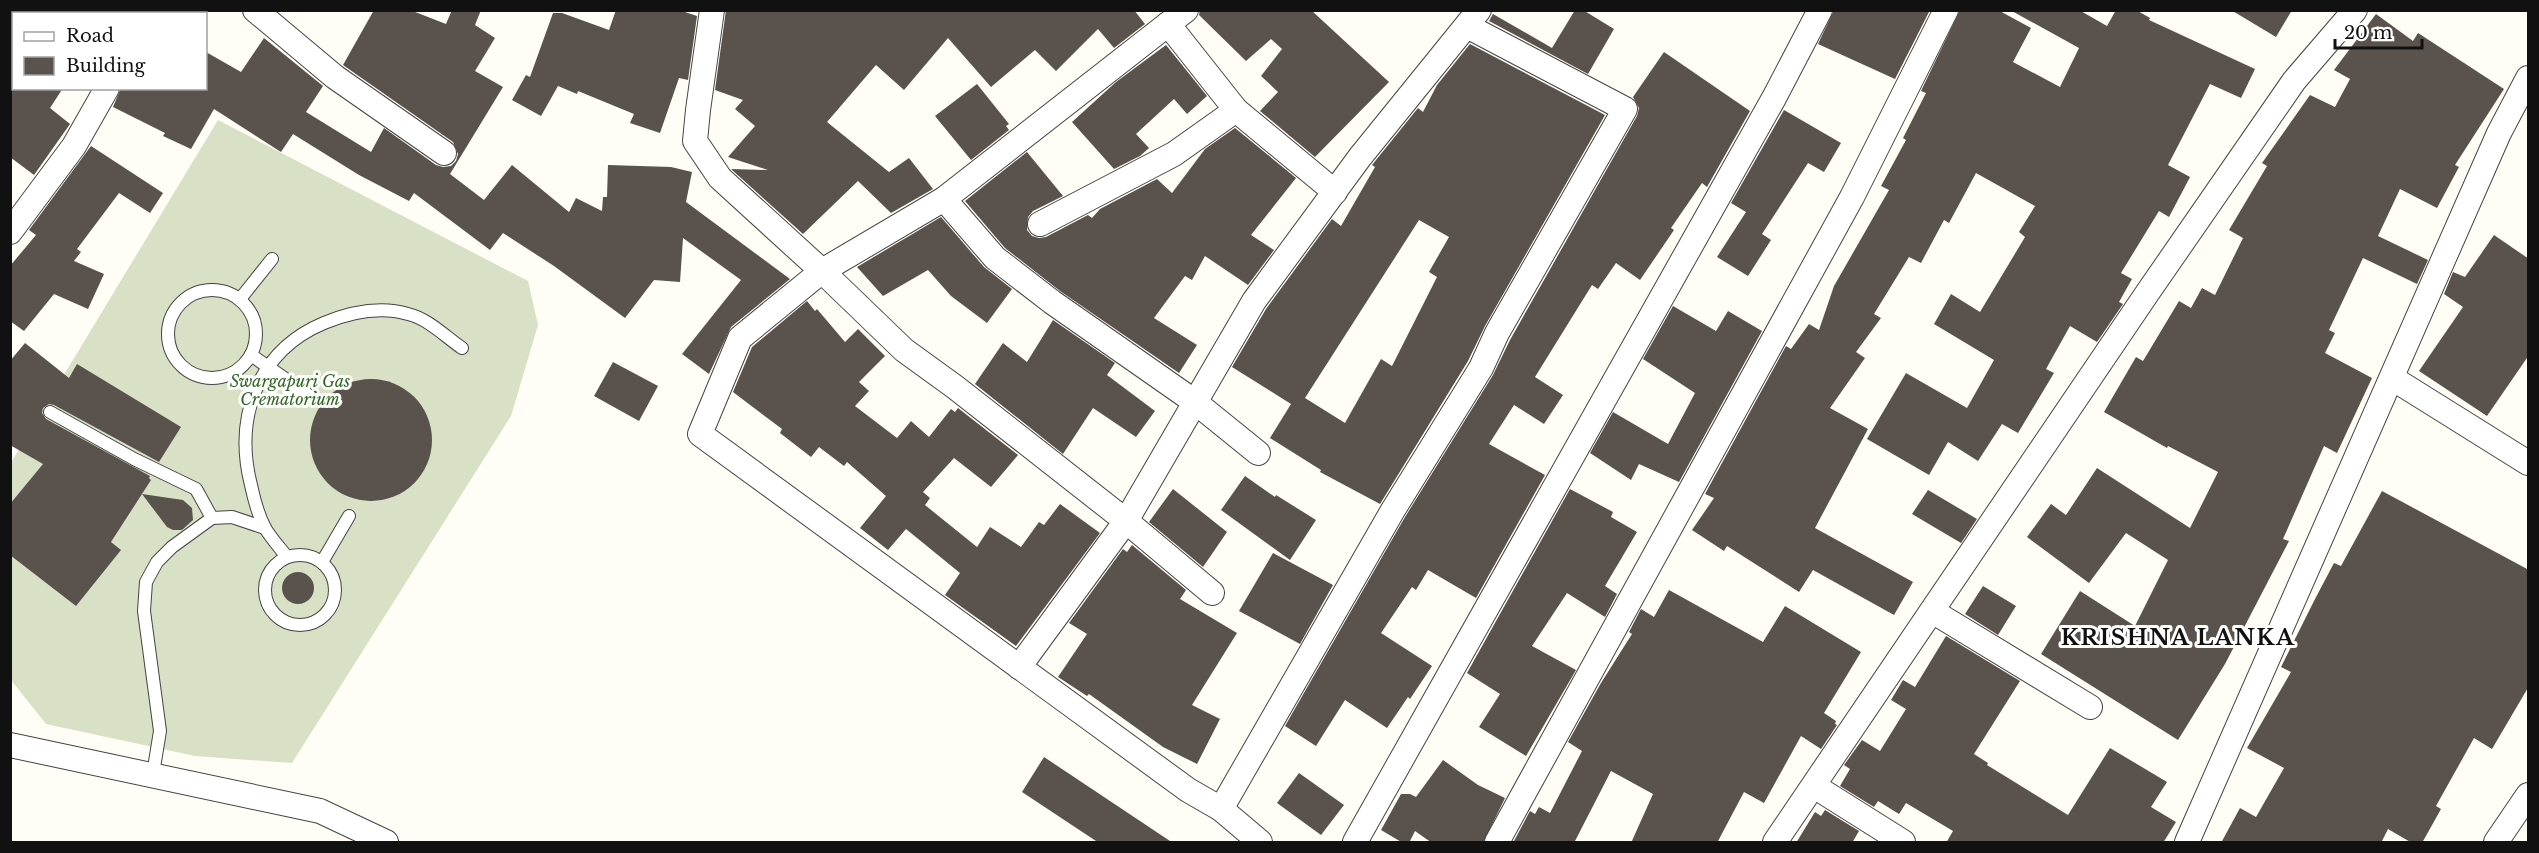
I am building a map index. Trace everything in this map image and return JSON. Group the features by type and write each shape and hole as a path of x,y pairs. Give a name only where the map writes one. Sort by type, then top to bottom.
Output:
{"street":[{"path":"255,10 335,77 444,153"},
{"path":"712,10 695,141 720,178 904,350 1126,521 1212,593"},
{"path":"1355,843 1768,108 1820,10"},
{"path":"1497,843 1852,197 1946,10"},
{"path":"1775,843 2141,302 2294,81 2355,10"},
{"path":"1260,843 1221,809 1188,790 700,434 740,338 822,271 944,199 1177,17 1236,111 1335,192"},
{"path":"1019,666 1126,521 1254,301 1360,157 1473,18 1625,109 1497,333 1481,368 1404,491 1221,809"},
{"path":"2187,843 2499,133 2529,78"},
{"path":"10,232 74,146 105,90"},
{"path":"1040,224 1141,169 1174,154 1236,111"},
{"path":"944,199 995,258 1052,302 1195,402 1258,453"},
{"path":"2392,378 2529,464"},
{"path":"1932,611 2090,707"},
{"path":"10,745 320,811 386,843"},
{"path":"1814,786 1903,843"},
{"path":"2496,843 2529,795"}],"lane":[{"path":"240,299 272,259"},
{"path":"219,290 240,299 250,311 256,325 256,341 251,356 243,366 231,374 217,378 203,378 190,373 179,364 171,352 167,339 168,325 173,311 183,300 196,292 219,290"},
{"path":"287,557 265,528 255,501 245,460 245,430 250,403 267,366 295,338 341,316 371,310 411,314 462,348"},
{"path":"251,356 314,399"},
{"path":"50,412 134,459 196,489 212,518"},
{"path":"322,562 349,516"},
{"path":"153,774 160,731 144,611 146,582 157,562 172,547 212,518 232,517 265,528"},
{"path":"306,554 322,562 333,576 336,588 335,600 329,611 320,619 309,624 297,625 276,616 269,608 265,597 267,575 273,566 287,557 306,554"}],"green space":[{"name":"Swargapuri Gas Crematorium","path":"218,120 528,281 538,325 511,416 292,763 195,756 46,724 11,680 10,464"}],"building":[{"path":"374,10 410,10 446,24 452,10 481,10 475,25 495,38 475,71 503,87 450,174 484,200 512,165 569,212 576,198 602,211 603,197 607,197 608,165 671,167 692,172 686,202 790,279 731,327 709,374 682,354 741,280 683,238 680,282 654,280 625,318 554,266 503,233 490,250 414,193 409,201 359,175 293,134 281,152 214,109 191,149 163,136 165,133 113,107 120,90 207,90 207,53 241,72 264,38 323,86 306,112 371,152 384,128 436,165 451,166 456,161 458,154 453,142 343,65"},
{"path":"616,10 679,10 697,16 688,80 679,78 660,133 630,123 634,114 578,91 577,94 558,86 541,116 512,100 526,75 530,77 553,13 562,13 609,30"},
{"path":"726,10 1134,10 1145,24 1114,48 1098,29 1056,71 1035,50 991,87 948,38 904,90 876,65 827,122 889,172 909,158 933,189 891,213 858,181 803,234 731,169 768,170 728,157 755,126 735,109 743,100 715,90"},
{"path":"1200,10 1311,10 1389,82 1315,157 1260,111 1278,92 1261,76 1282,49 1271,39 1246,61 1199,15"},
{"path":"1575,10 1583,10 1614,29 1588,74 1489,21 1493,14 1552,48"},
{"path":"1834,10 1930,10 1895,79 1818,44"},
{"path":"1960,10 1998,10 2031,28 2013,62 2060,87 2079,48 2010,10 2079,10 2107,26 2116,10 2136,10 2150,18 2149,20 2255,69 2241,98 2210,84 2168,165 2190,177 2169,217 2159,211 2121,273 2132,279 2119,302 2123,304 2097,342 2070,326 2046,369 2054,373 2018,433 2002,424 1978,461 1948,442 1929,475 1867,439 1906,373 1967,408 1994,360 1934,324 1951,294 1980,312 2025,237 2019,232 2035,206 1976,173 1949,223 1944,220 1921,263 1909,257 1874,314 1881,318 1856,352 1865,358 1830,408 1868,429 1815,528 1913,582 1894,615 1813,570 1799,592 1727,546 1724,551 1692,530 1714,498 1705,494 1786,346 1791,349 1809,324 1819,330 1834,286 1889,190 1881,186 1906,140 1903,138 1926,93 1921,91"},
{"path":"2231,10 2292,10 2276,37"},
{"path":"2376,14 2413,41 2418,33 2504,89 2455,165 2459,167 2437,208 2400,189 2378,236 2428,260 2417,284 2363,258 2329,330 2335,333 2325,353 2372,378 2337,453 2324,446 2283,539 2289,541 2225,664 2178,740 2041,654 2080,591 2135,626 2168,560 2126,533 2089,583 2027,537 2051,504 2066,515 2097,468 2190,528 2218,472 2168,446 2167,448 2104,412 2136,357 2143,361 2179,301 2191,308 2202,288 2215,295 2243,238 2229,230 2267,166 2262,163 2310,95 2335,107 2350,79 2334,70"},
{"path":"1470,44 1605,115 1485,326 1468,361 1380,504 1320,472 1321,470 1270,438 1291,404 1232,367 1266,309 1332,219 1341,226 1375,167 1372,165 1418,108 1423,112 1437,85","holes":["1419,220 1449,237 1429,272 1437,277 1392,366 1381,359 1345,423 1305,398"]},
{"path":"1166,45 1207,96 1187,114 1174,99 1136,134 1149,148 1140,156 1114,169 1072,122 1116,82"},
{"path":"1664,52 1750,111 1707,187 1702,183 1671,228 1674,230 1640,280 1616,263 1598,289 1592,285 1535,377 1563,395 1544,424 1514,405 1489,444 1545,475 1476,598 1428,570 1416,590 1412,587 1381,633 1432,666 1410,699 1408,697 1387,728 1345,700 1316,746 1285,726 1405,517 1493,375 1510,340 1637,116 1639,108 1633,97"},
{"path":"977,84 1009,124 1006,126 1009,130 971,160 935,116"},
{"path":"10,88 12,90 62,90 50,108 70,124 34,175 10,157"},
{"path":"1784,110 1841,143 1824,172 1808,163 1762,234 1771,240 1748,276 1717,257 1746,212 1731,203"},
{"path":"1235,128 1296,178 1251,235 1274,250 1248,285 1205,256 1192,280 1185,276 1154,318 1197,345 1179,373 1060,291 1005,248 965,201 1027,152 1063,196 1033,211 1028,217 1027,230 1032,236 1046,237 1088,215 1092,218 1100,209 1157,179 1172,193 1205,149"},
{"path":"91,146 163,193 150,213 119,193 77,249 81,252 74,261 104,274 88,309 54,294 24,331 10,321 10,266 36,235 29,230"},
{"path":"941,217 984,267 1012,289 987,323 951,296 928,270 883,296 857,267"},
{"path":"2494,235 2529,259 2529,355 2487,416 2419,371 2463,307 2444,294 2453,272 2465,277"},
{"path":"807,301 815,311 817,309 845,342 858,329 885,356 859,382 869,391 855,406 897,438 911,421 929,437 951,409 955,412 958,408 1018,455 991,487 954,458 923,492 930,498 925,505 977,547 990,527 1021,547 1039,522 1044,525 1060,504 1100,533 1016,646 945,595 960,573 906,529 888,550 860,528 886,496 847,462 844,466 819,447 811,457 780,433 782,429 733,392 752,347"},
{"path":"1673,306 1716,331 1728,311 1762,331 1679,482 1639,464 1631,480 1590,453 1613,412 1668,444 1695,393 1643,359"},
{"path":"1053,320 1115,363 1107,375 1155,411 1136,437 1093,408 1063,454 975,384 1003,343 1027,362"},
{"path":"25,343 69,378 77,364 181,427 159,462 54,405 49,404 43,408 42,413 46,419 150,476 151,480 111,542 121,550 76,606 10,555 10,504 43,464 10,445 10,361"},
{"path":"613,362 658,386 639,421 594,396"},
{"path":"371,379 394,384 405,389 414,397 422,406 427,417 432,440 427,463 422,474 414,483 405,491 394,496 371,501 348,496 337,491 328,483 320,474 315,463 310,440 315,417 320,406 328,397 337,389 348,384"},
{"path":"1245,476 1275,497 1276,495 1316,520 1290,560 1221,510"},
{"path":"1173,489 1227,532 1203,567 1149,522"},
{"path":"1570,489 1613,512 1611,517 1637,532 1605,586 1617,594 1605,617 1567,593 1532,646 1576,670 1526,756 1479,727 1500,694 1467,673"},
{"path":"1928,490 1977,519 1961,543 1912,514"},
{"path":"2382,491 2529,570 2529,686 2492,749 2474,738 2436,806 2441,809 2422,843 2412,843 2388,829 2381,843 2221,843 2240,808 2256,817 2284,768 2247,748 2291,672 2281,667 2315,599 2334,563 2341,566"},
{"path":"142,494 183,500 192,508 193,520 182,530 167,527"},
{"path":"1132,545 1186,590 1180,599 1237,633 1192,705 1220,719 1197,764 1163,747 1089,694 1087,696 1058,677 1087,634 1069,623 1123,549 1127,552"},
{"path":"1273,553 1333,585 1300,644 1239,611"},
{"path":"298,572 309,577 314,588 309,599 298,604 287,599 282,588 287,577"},
{"path":"1983,586 2016,606 1998,635 1965,614"},
{"path":"1669,590 1763,642 1785,606 1861,652 1824,713 1836,721 1837,725 1821,749 1801,736 1764,803 1744,792 1717,843 1631,843 1653,794 1611,771 1574,843 1513,843 1530,811 1535,814 1539,807 1550,813 1582,751 1568,742 1632,634 1629,632 1641,609 1654,617"},
{"path":"1946,636 2020,681 1974,754 1988,763 1987,765 2068,815 2110,748 2167,782 2151,807 2176,822 2163,843 1946,843 1953,831 1906,803 1899,814 1878,801 1874,807 1840,786 1850,769 1844,765 1862,740 1880,751 1906,709 1891,700 1903,680 1915,687"},
{"path":"1044,757 1173,843 1099,843 1022,792"},
{"path":"1443,760 1478,785 1505,798 1483,843 1432,843 1415,831 1409,843 1403,843 1381,830 1401,794 1416,797"},
{"path":"1299,773 1344,805 1321,835 1277,803"},
{"path":"1825,810 1859,831 1852,843 1796,843 1815,812 1821,816"}],"district":[{"name":"KRISHNA LANKA","path":"2178,637"}]}
